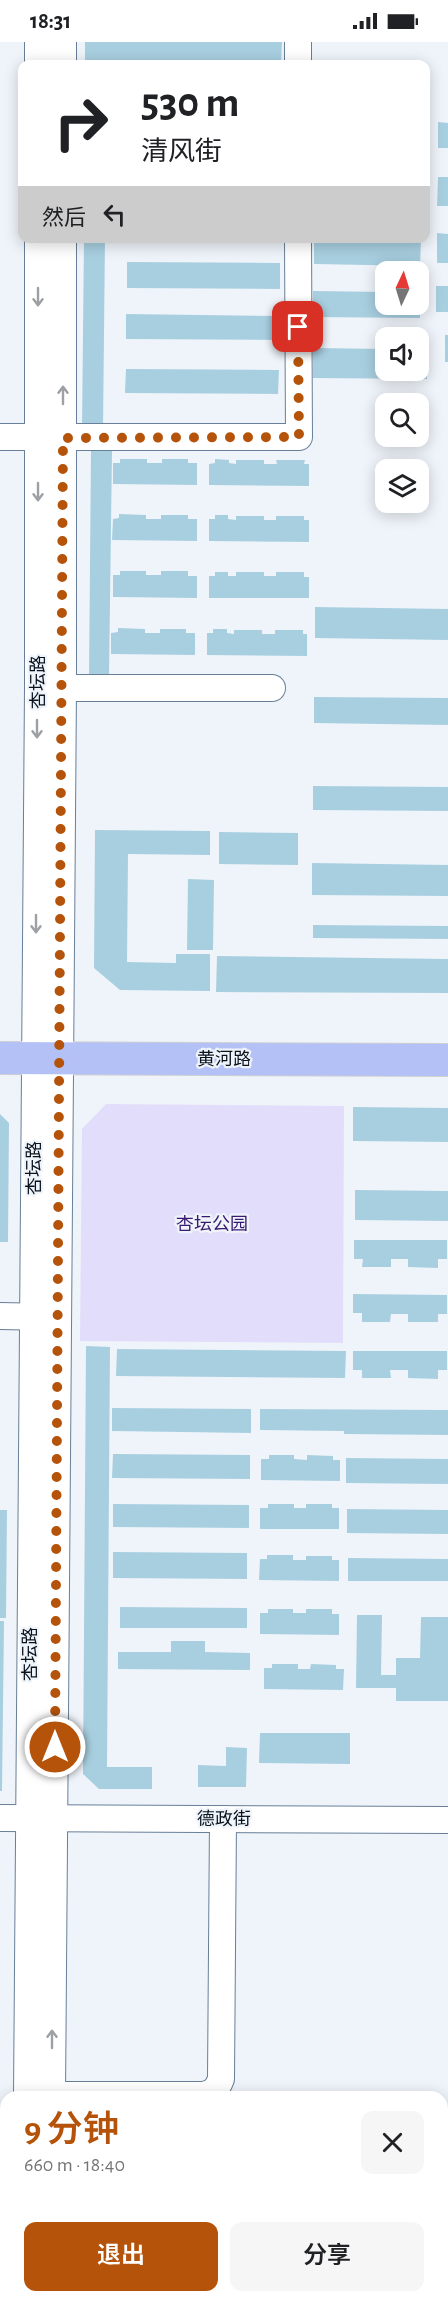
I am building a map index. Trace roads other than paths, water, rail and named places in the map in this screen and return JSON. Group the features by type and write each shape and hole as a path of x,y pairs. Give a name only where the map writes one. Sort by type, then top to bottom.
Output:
{"main road":[{"name":"黄河路","path":"0,1039 47,1049 448,1059"},
{"name":"黄河路","path":"0,1058 47,1049 448,1041"}],"street":[{"path":"38,42 38,60"},
{"path":"63,42 63,60"},
{"path":"298,42 298,60"},
{"name":"杏坛路","path":"38,243 63,688 47,1049"},
{"name":"杏坛路","path":"27,2091 29,1818 45,1317 50,438 63,243"},
{"path":"0,437 299,437 298,243"},
{"path":"63,688 272,688"},
{"path":"0,1316 45,1317"},
{"name":"杏坛路","path":"45,1317 54,1819 52,2091"},
{"name":"德政街","path":"0,1818 448,1820"},
{"path":"214,2091 221,2079 223,1819"}],"park label":[{"name":"杏坛公园","path":"212,1224"}]}
